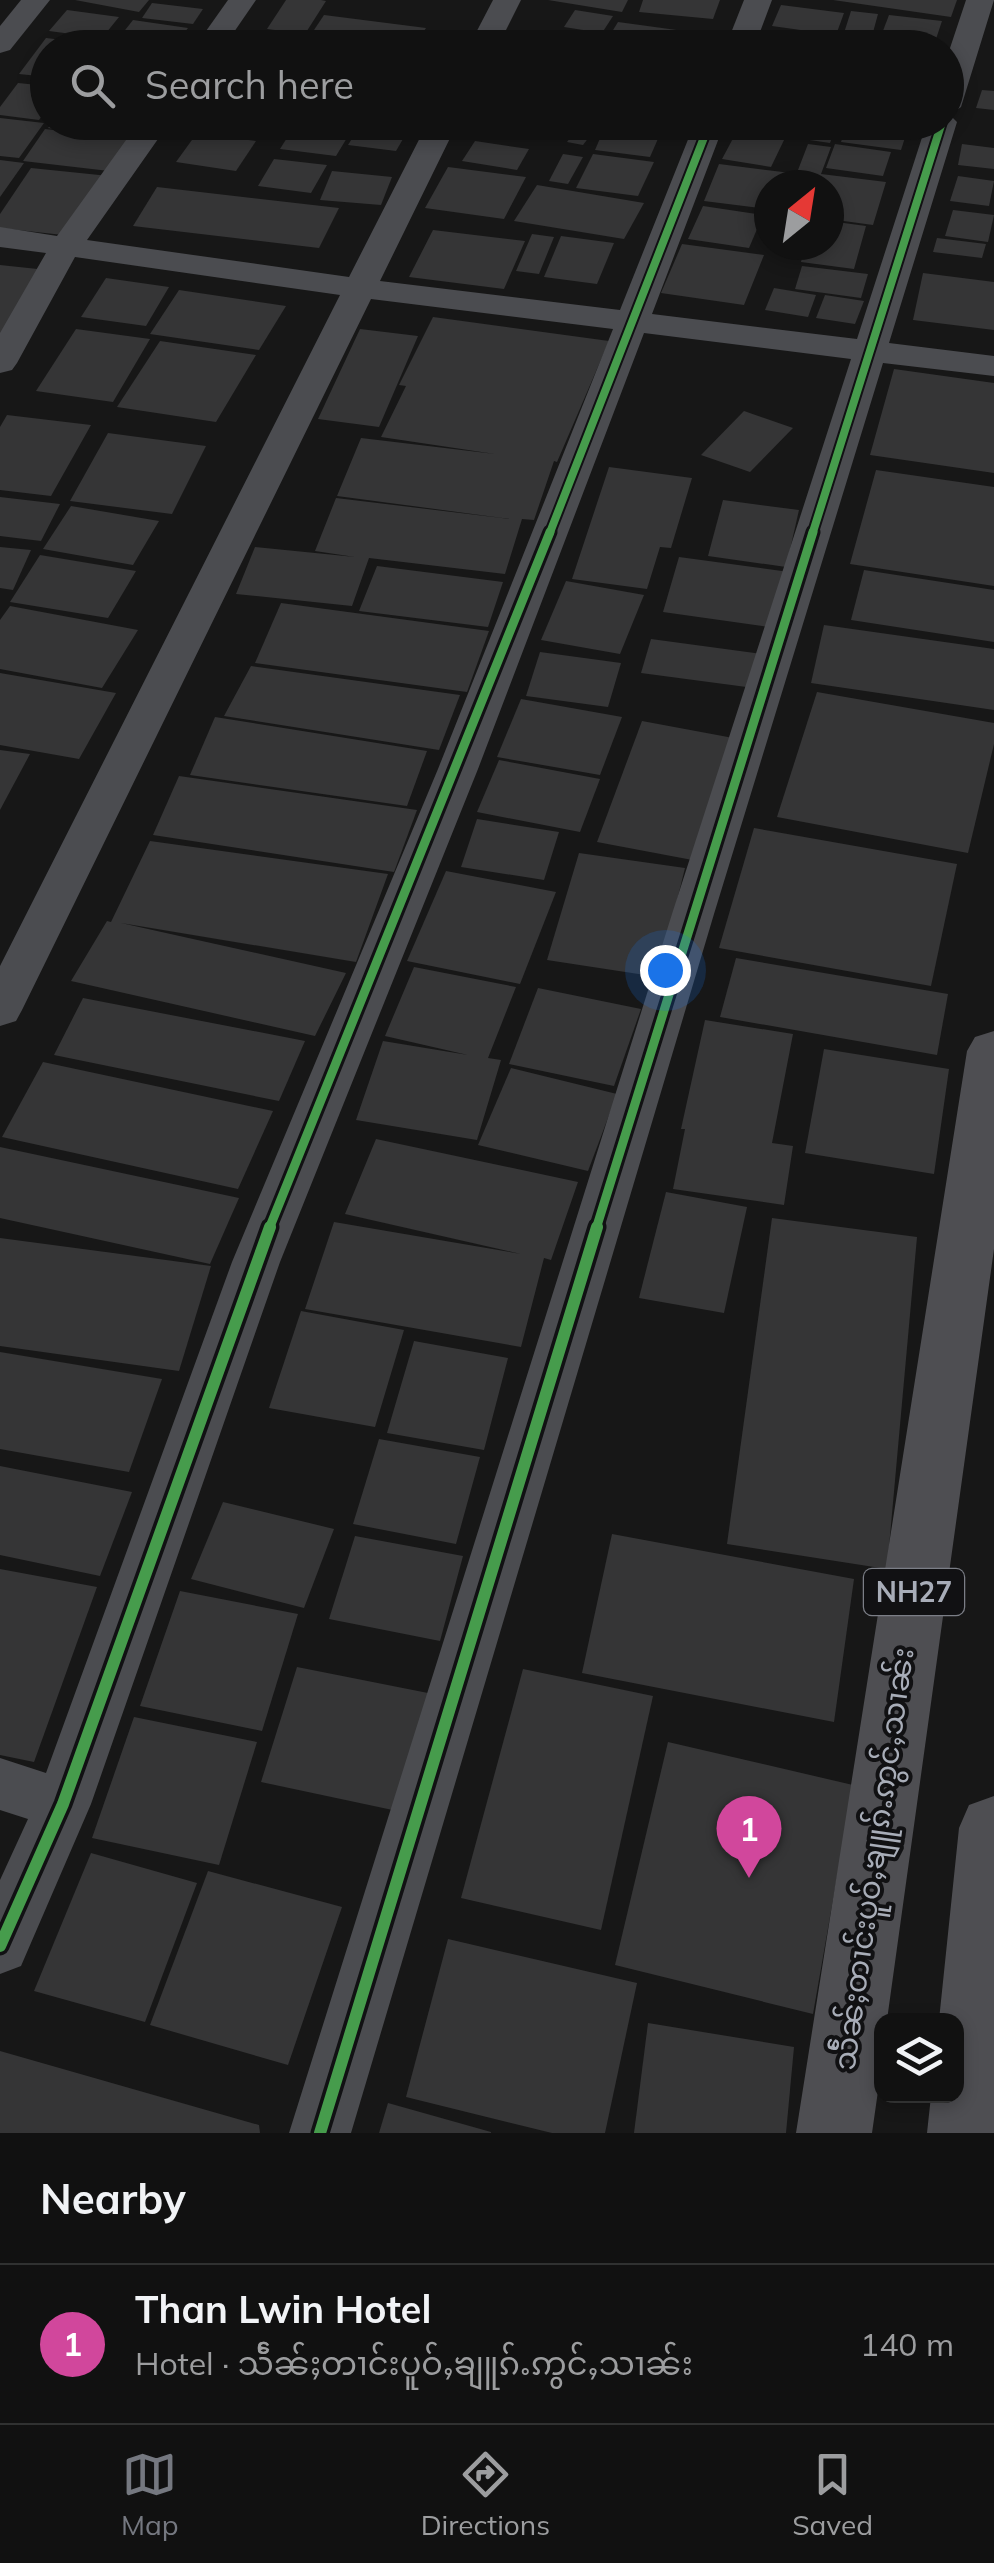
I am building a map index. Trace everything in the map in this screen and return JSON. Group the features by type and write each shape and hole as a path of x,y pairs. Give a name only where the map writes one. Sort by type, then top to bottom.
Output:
{"highway":[{"name":"သဵႅၼ်ႈတၢင်းပူဝ်ႇၶျူၵ်ႉဢွင်ႇသၢၼ်း","path":"834,2133 978,1269 994,1051"},
{"path":"965,2133 994,1828"}],"street":[{"path":"0,44 36,0"},
{"path":"221,30 242,0"},
{"path":"491,30 506,0"},
{"path":"746,30 758,0"},
{"path":"964,51 980,0"},
{"path":"0,363 64,249 142,140"},
{"path":"0,1010 434,140"},
{"path":"0,1946 63,1804 256,1262 458,769 703,140"},
{"path":"320,2133 687,933 936,140"},
{"path":"0,237 358,288 994,366"},
{"path":"0,1784 63,1804"}],"building":[{"path":"75,0 149,0 139,12"},
{"path":"286,0 326,1 308,30 267,29"},
{"path":"548,0 628,0 622,12"},
{"path":"643,0 720,0 713,19 639,12"},
{"path":"833,0 957,0 951,17"},
{"path":"152,3 203,9 193,24 142,18"},
{"path":"781,5 844,13 838,30 772,26"},
{"path":"67,10 119,17 108,30 50,30"},
{"path":"575,10 613,16 604,30 564,27"},
{"path":"851,11 878,14 874,30 845,30"},
{"path":"324,15 426,28 425,30 314,30"},
{"path":"889,15 942,21 939,30 883,30"},
{"path":"133,20 188,28 186,30 125,30"},
{"path":"618,22 677,30 613,30"},
{"path":"30,59 30,75 19,74"},
{"path":"18,83 30,84 30,119 0,115 0,107"},
{"path":"982,90 994,91 994,110 976,108"},
{"path":"0,118 30,121 32,140 19,158 0,156"},
{"path":"37,140 132,140 109,171 23,161"},
{"path":"192,140 256,141 236,171 176,162"},
{"path":"286,140 346,140 336,156 280,149"},
{"path":"351,140 402,140 396,151 348,145"},
{"path":"568,140 587,140 583,145"},
{"path":"599,140 657,140 650,157 595,150"},
{"path":"732,140 784,140 771,167 722,159"},
{"path":"842,140 904,140 901,150"},
{"path":"475,141 529,149 517,170 462,161"},
{"path":"808,144 831,147 822,170 798,170"},
{"path":"835,144 891,152 883,176 826,168"},
{"path":"962,144 994,148 994,169 958,165"},
{"path":"563,154 583,157 568,184 549,181"},
{"path":"593,154 654,162 638,196 576,188"},
{"path":"274,159 327,165 311,193 258,186"},
{"path":"0,160 24,163 0,197"},
{"path":"719,164 767,170 754,170 754,207 704,201"},
{"path":"448,167 526,177 504,219 425,208"},
{"path":"31,168 109,176 72,236 0,228 0,214"},
{"path":"332,171 392,177 381,205 320,200"},
{"path":"958,176 994,181 989,206 950,201"},
{"path":"844,177 886,182 873,225 844,221"},
{"path":"537,185 644,203 624,239 514,221"},
{"path":"157,187 339,208 319,248 133,226"},
{"path":"703,206 754,214 754,236 749,248 688,239"},
{"path":"953,210 994,215 988,242 945,236"},
{"path":"844,223 866,226 854,269 801,262 844,260"},
{"path":"433,230 525,241 504,289 409,277"},
{"path":"532,234 554,237 539,274 516,271"},
{"path":"561,236 614,243 597,284 544,277"},
{"path":"937,238 986,244 982,258 933,252"},
{"path":"682,244 754,254 754,260 762,260 744,305 661,293"},
{"path":"0,265 47,270 0,347"},
{"path":"802,266 868,274 861,298 795,289"},
{"path":"923,273 994,282 994,330 913,320"},
{"path":"106,278 169,287 146,326 81,317"},
{"path":"774,288 816,295 808,317 765,310"},
{"path":"179,290 286,306 259,350 150,334"},
{"path":"825,295 864,301 855,324 816,318"},
{"path":"433,317 609,341 557,462 554,461 534,520 522,519 505,574 369,558 352,606 236,594 255,547 355,557 315,551 336,498 518,520 337,496 361,438 495,454 381,437 406,386 399,385"},
{"path":"76,329 150,339 113,402 36,391"},
{"path":"360,329 418,336 379,427 318,419"},
{"path":"160,341 256,355 216,422 117,407"},
{"path":"894,369 994,383 994,473 870,455"},
{"path":"744,411 793,428 750,472 701,455"},
{"path":"7,415 91,425 51,496 0,490 0,427"},
{"path":"108,433 206,446 172,514 70,501"},
{"path":"609,467 692,478 671,548 660,547 647,589 572,579"},
{"path":"876,470 994,487 994,586 850,564"},
{"path":"0,497 60,504 41,541 0,536"},
{"path":"723,500 799,510 786,567 708,556"},
{"path":"71,506 159,521 133,565 43,549"},
{"path":"0,547 31,550 13,590 0,588"},
{"path":"40,555 136,571 108,618 10,602"},
{"path":"679,557 789,572 776,628 663,612"},
{"path":"377,566 503,582 488,627 359,611"},
{"path":"864,570 994,590 994,642 851,620"},
{"path":"566,581 644,595 620,654 541,640"},
{"path":"281,603 489,631 467,692 255,663"},
{"path":"10,606 138,630 102,688 0,669 0,620"},
{"path":"824,625 994,649 994,710 811,683"},
{"path":"651,639 762,654 754,688 641,673"},
{"path":"540,652 621,663 608,707 526,696"},
{"path":"251,666 460,695 439,750 224,716"},
{"path":"0,673 116,693 79,759 0,745"},
{"path":"817,692 994,723 994,744 968,853 777,817"},
{"path":"521,699 622,717 600,775 497,757"},
{"path":"215,717 427,751 407,806 190,775"},
{"path":"642,721 744,740 703,862 597,842"},
{"path":"0,750 30,754 0,810"},
{"path":"499,760 600,779 580,832 477,812"},
{"path":"179,776 417,810 394,872 153,835"},
{"path":"477,819 559,832 544,880 461,867"},
{"path":"754,828 957,864 931,986 719,948"},
{"path":"150,841 388,874 356,962 121,923 346,973 315,1036 71,981 107,921 111,922"},
{"path":"579,853 685,868 658,977 547,960"},
{"path":"446,871 556,892 520,984 407,961"},
{"path":"736,958 948,994 937,1055 720,1017"},
{"path":"414,967 516,987 488,1058 501,1060 477,1140 356,1120 383,1041 468,1055 385,1036"},
{"path":"538,988 641,1009 614,1086 509,1064"},
{"path":"83,998 305,1041 279,1101 54,1055"},
{"path":"705,1020 793,1034 772,1143 793,1146 784,1205 673,1189 685,1129 681,1129"},
{"path":"824,1049 949,1069 934,1174 805,1153"},
{"path":"43,1062 273,1111 238,1189 2,1137"},
{"path":"511,1068 617,1094 588,1171 478,1145"},
{"path":"376,1139 578,1182 551,1260 544,1258 521,1347 305,1309 334,1222 521,1254 345,1214"},
{"path":"0,1147 239,1198 210,1264 0,1218"},
{"path":"666,1192 747,1207 724,1313 639,1298"},
{"path":"772,1218 917,1237 887,1569 727,1544"},
{"path":"0,1238 211,1266 179,1371 0,1346"},
{"path":"301,1311 404,1330 375,1427 269,1408"},
{"path":"414,1341 508,1358 484,1450 387,1433"},
{"path":"0,1352 162,1379 129,1472 0,1449"},
{"path":"379,1439 480,1457 456,1544 353,1524"},
{"path":"0,1466 132,1492 100,1576 0,1555"},
{"path":"223,1502 334,1529 304,1608 191,1579"},
{"path":"612,1534 854,1579 834,1722 582,1673"},
{"path":"355,1536 463,1556 440,1641 329,1619"},
{"path":"0,1569 97,1587 34,1762 0,1755"},
{"path":"180,1591 298,1614 262,1731 140,1706"},
{"path":"297,1667 433,1694 402,1812 261,1782"},
{"path":"523,1669 653,1696 601,1930 461,1898"},
{"path":"134,1717 257,1742 219,1865 92,1838"},
{"path":"668,1742 853,1785 813,2014 615,1965"},
{"path":"91,1853 197,1883 145,2022 34,1991"},
{"path":"208,1871 342,1907 288,2065 150,2025"},
{"path":"448,1939 637,1983 605,2133 552,2133 406,2097"},
{"path":"648,2023 794,2047 786,2133 634,2133"},
{"path":"0,2051 259,2125 260,2133 0,2133"},
{"path":"388,2103 491,2132 491,2133 379,2133"}],"cycle path":[{"path":"0,1946 63,1804 256,1262 458,769 703,140"},
{"path":"320,2133 693,914 936,140"}],"place":[{"name":"Than Lwin Hotel","path":"749,1878"}]}
